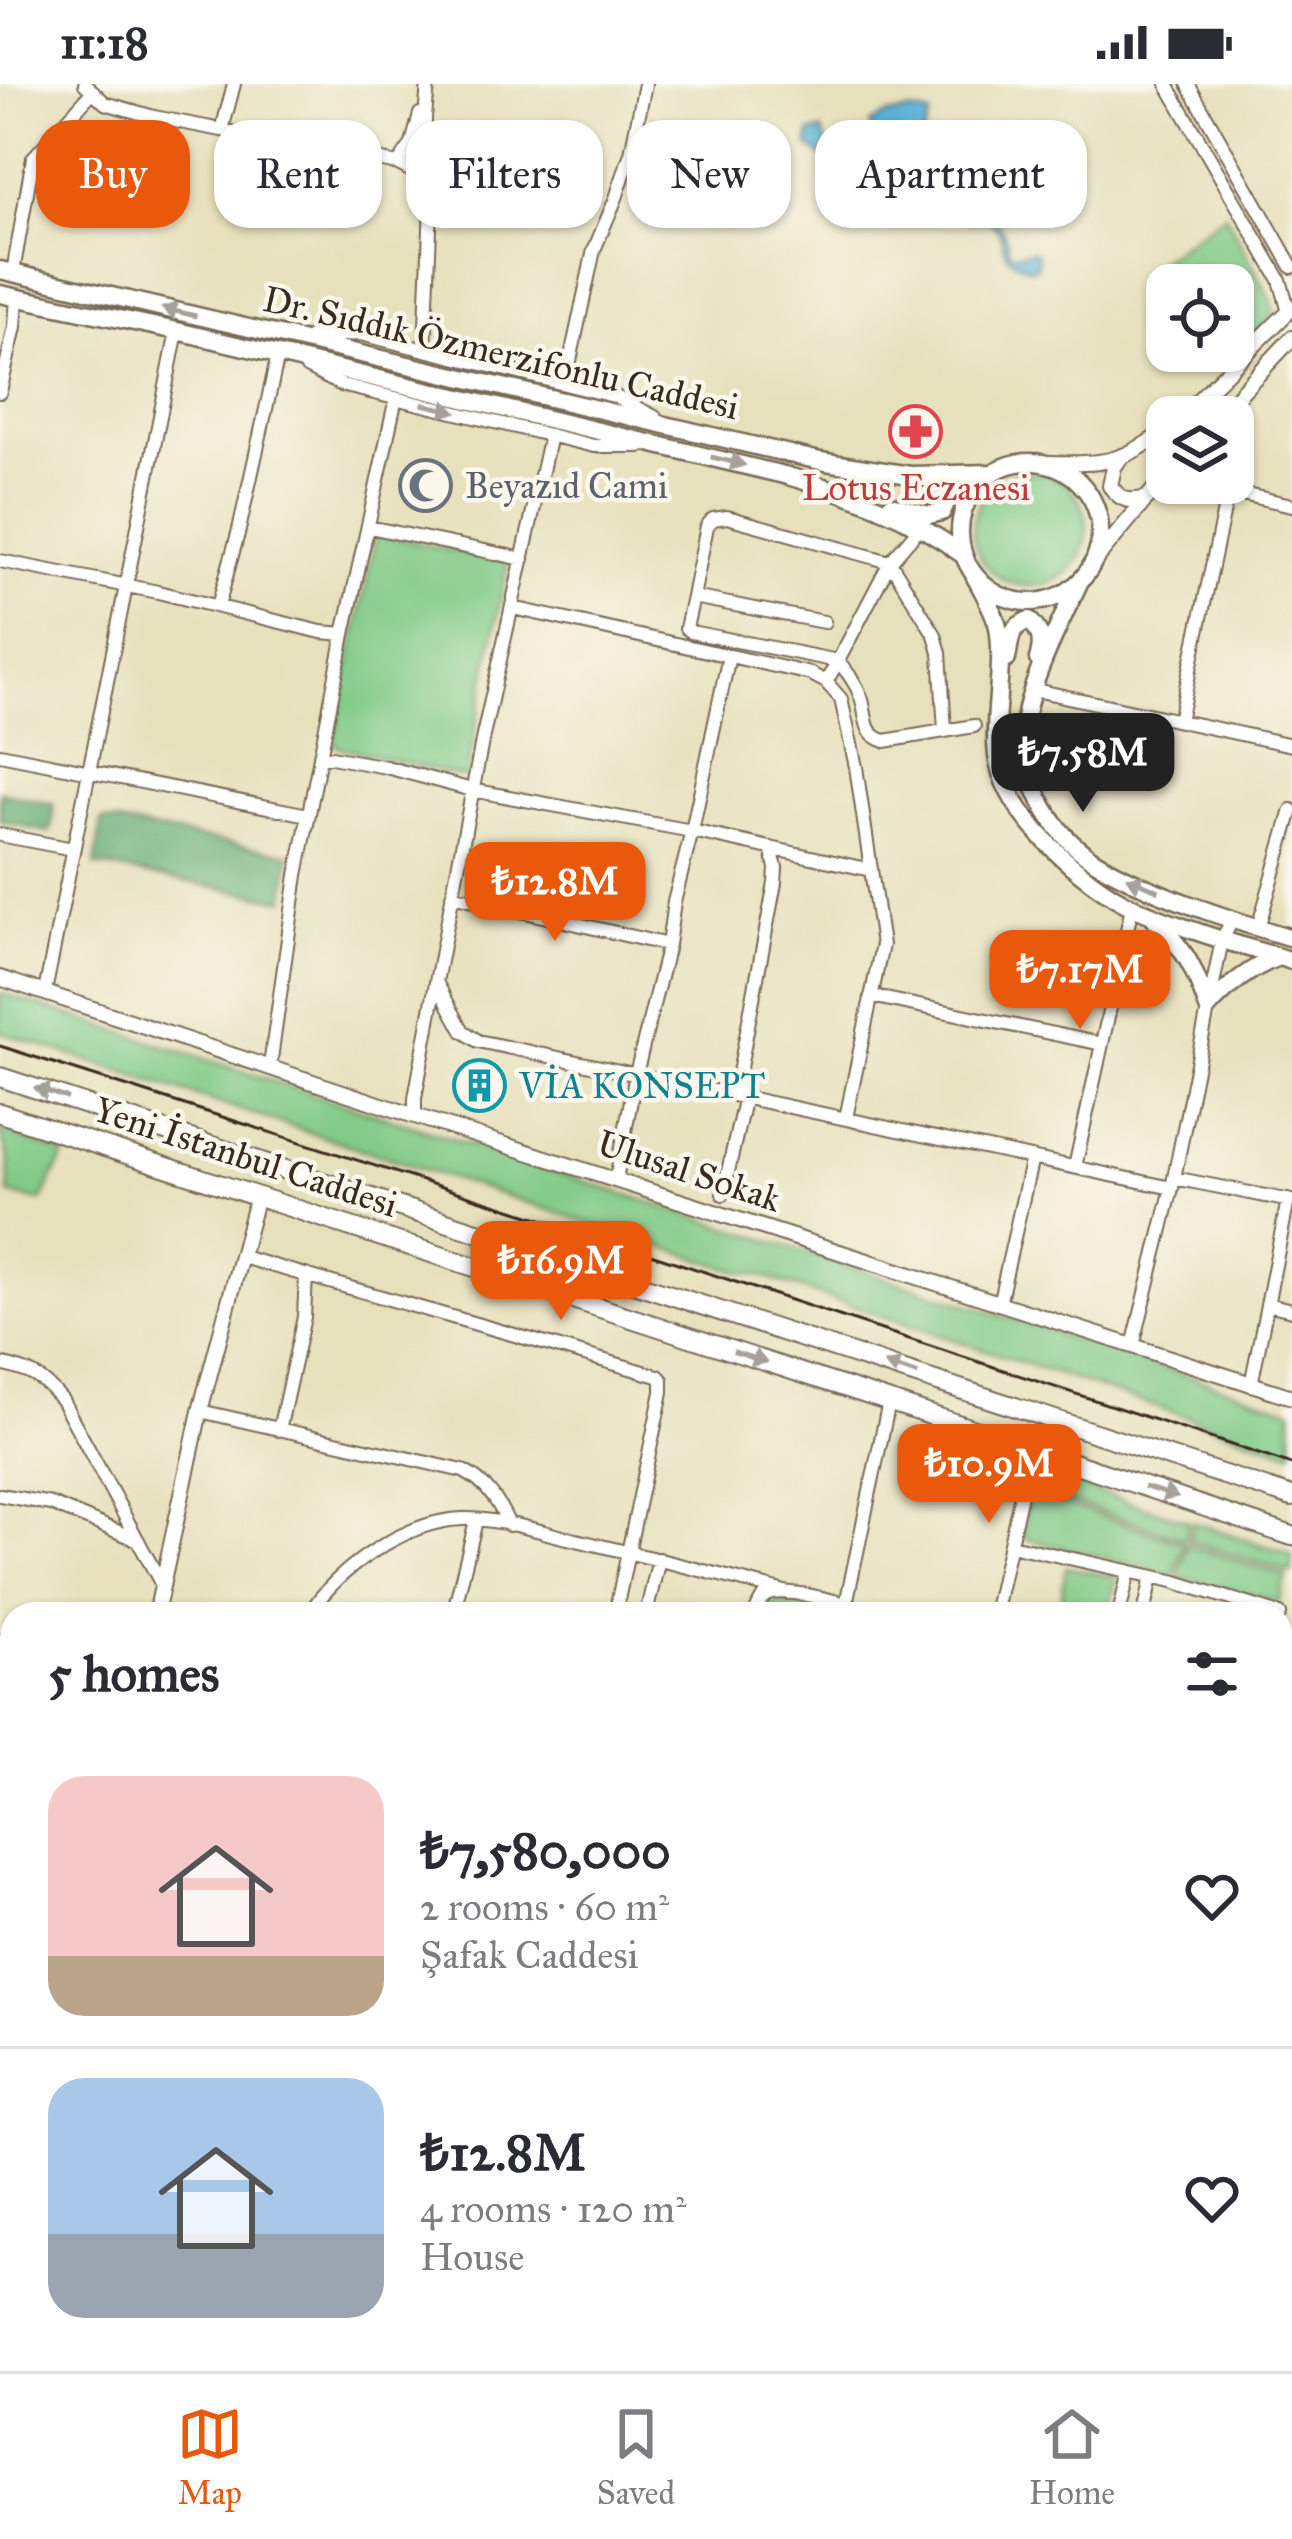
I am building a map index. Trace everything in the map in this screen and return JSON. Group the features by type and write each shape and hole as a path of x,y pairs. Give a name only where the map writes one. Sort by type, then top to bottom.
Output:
{"highway":[{"name":"Yeni İstanbul Caddesi","path":"0,1077 1292,1497"},
{"name":"Yeni İstanbul Caddesi","path":"0,1113 1292,1536"}],"main road":[{"name":"Dr. Sıddık Özmerzifonlu Caddesi","path":"6,271 820,461 910,475 992,473"},
{"name":"Dr. Sıddık Özmerzifonlu Caddesi","path":"6,298 284,356 784,475 856,495 937,535 962,555"},
{"path":"998,708 998,624 962,555 962,512 971,493 992,473 1024,461 1046,463 1082,484 1100,522 1093,563 1079,583 1025,720 1028,776 1049,819 1092,860 1232,920 1292,938"},
{"path":"856,495 929,514 942,512 947,485 910,475"},
{"path":"975,577 989,591 1011,601 1036,603 1059,597 1079,583"},
{"path":"1034,690 1042,644 1040,631 1029,620 1010,634 995,735 998,763 1019,810 1055,852 1132,907 1285,958"},
{"path":"1150,914 1193,965 1208,1009"},
{"path":"1208,1009 1229,984 1257,965 1285,958"}],"street":[{"path":"225,120 234,84"},
{"path":"398,164 412,144 428,84"},
{"path":"425,120 428,84"},
{"path":"566,384 594,250 631,153 645,84"},
{"path":"1167,84 1288,273"},
{"path":"1188,84 1288,273 1291,310 1203,396"},
{"path":"6,271 32,158 89,88 106,103 214,129"},
{"path":"382,161 406,168"},
{"path":"425,350 430,228"},
{"path":"0,392 15,327 6,298"},
{"path":"44,992 177,332"},
{"path":"292,338 360,334 614,396 672,427"},
{"path":"1238,396 1292,338"},
{"path":"218,606 284,356 341,385 594,446 663,446"},
{"path":"270,1066 308,814 396,398"},
{"path":"415,1115 472,790 550,435"},
{"path":"1046,463 1099,464 1146,445"},
{"path":"1121,456 1110,486 1122,500 1146,498"},
{"path":"1254,497 1292,505"},
{"path":"1093,563 1146,500"},
{"path":"1179,721 1225,504"},
{"path":"945,730 935,635 890,562 719,516 707,526 686,623 691,632 838,661 852,678 875,738 885,741 974,726"},
{"path":"369,527 523,559"},
{"path":"826,682 890,562 920,527"},
{"path":"0,561 344,634"},
{"path":"693,597 824,622"},
{"path":"513,608 812,674 841,699 856,767 882,945 846,1118"},
{"path":"616,1178 729,656"},
{"path":"1034,690 1292,745"},
{"path":"0,754 308,814"},
{"path":"320,755 871,869"},
{"path":"1258,928 1292,810"},
{"path":"0,835 73,849"},
{"path":"723,1194 775,884 771,848"},
{"path":"452,895 668,945"},
{"path":"1076,1167 1132,907"},
{"path":"1133,1346 1173,1183 1222,940 1232,920"},
{"name":"Ulusal Sokak","path":"0,978 1292,1397"},
{"path":"436,982 464,1031 478,1041 1076,1167 1290,1200 1251,1384"},
{"path":"871,996 1102,1044"},
{"path":"999,1304 1032,1158"},
{"path":"159,1602 200,1411 257,1196"},
{"path":"242,1257 658,1376 662,1393 618,1602"},
{"path":"279,1430 304,1317 306,1275"},
{"path":"1267,1304 1292,1310"},
{"path":"0,1364 30,1371 62,1400 162,1586"},
{"path":"846,1602 889,1402"},
{"path":"200,1411 463,1471 495,1497 509,1526"},
{"path":"997,1602 1030,1450"},
{"path":"0,1495 51,1504 137,1540"},
{"path":"318,1602 337,1577 375,1549 425,1527 461,1519 659,1559 811,1602"},
{"path":"456,1602 476,1521"},
{"path":"1010,1545 1152,1576 1238,1602"},
{"path":"649,1602 659,1559"},
{"path":"1122,1602 1129,1571"},
{"path":"1147,1602 1152,1576"},
{"path":"760,1602 770,1593 788,1593"}],"green space":[{"path":"1225,214 1252,264 1158,264"},
{"path":"1254,267 1274,310 1254,334"},
{"path":"1030,472 1052,476 1070,489 1083,507 1087,529 1083,551 1070,569 1052,582 1030,586 1008,582 990,569 977,551 973,529 977,507 990,489 1008,476"},
{"path":"385,536 508,562 466,778 333,742 375,539"},
{"path":"0,792 53,804 49,832 0,821"},
{"path":"102,820 290,854 285,900 95,865"},
{"path":"0,993 1292,1409 1292,1452 0,1032"},
{"path":"0,1131 65,1154 41,1201 9,1194 9,1160"},
{"path":"1038,1473 1189,1521 1185,1539 1031,1489"},
{"path":"1030,1493 1184,1543 1173,1575 1027,1539 1023,1530"},
{"path":"1193,1522 1292,1555 1292,1573 1189,1541"},
{"path":"1187,1545 1286,1576 1279,1602 1177,1577"},
{"path":"1066,1567 1117,1577 1111,1602 1061,1602"}],"water":[{"path":"909,111 930,115 928,120 878,120"},
{"path":"815,132 815,151 808,146 810,133"},
{"path":"996,228 1001,228 1014,254 1037,254 1037,266 1030,269 1009,257"}],"tram line":[{"path":"0,1046 1292,1465"}],"place":[{"name":"Lotus Eczanesi","path":"916,432"},
{"name":"Beyazıd Cami","path":"426,486"},
{"name":"VİA KONSEPT","path":"480,1086"}]}
